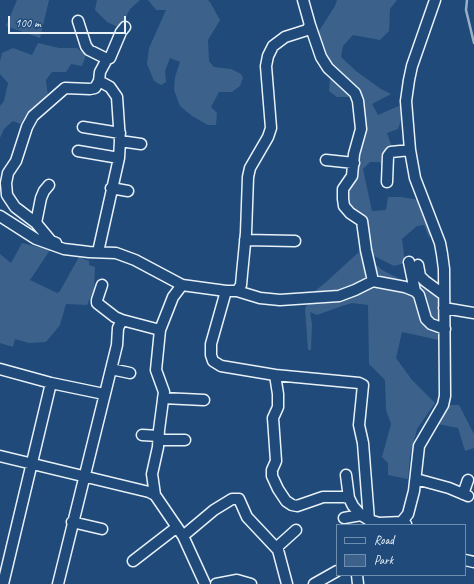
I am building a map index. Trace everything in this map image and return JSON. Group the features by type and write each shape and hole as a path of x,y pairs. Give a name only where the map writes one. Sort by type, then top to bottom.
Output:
{"street":[{"path":"304,0 310,25 321,57 328,68 355,93 358,101 362,129 352,176 343,189 343,199 344,206 350,213 362,222 373,281"},
{"path":"344,518 365,518 379,523 403,524 408,514 414,491 420,446 443,405 445,396 444,269 440,243 418,187 410,150 406,101 412,66 435,0"},
{"path":"78,21 86,46 89,50 107,58"},
{"path":"237,291 241,285 246,240 248,176 250,168 268,137 271,128 266,66 268,56 273,46 285,37 307,30 310,25"},
{"path":"64,249 51,241 36,223 15,208 7,195 6,183 8,173 16,161 27,127 34,116 65,88 96,88 99,81 100,72 107,58 110,58 121,32 126,27"},
{"path":"98,252 111,188 119,158 120,137 116,97 110,87 99,81"},
{"path":"83,127 141,144"},
{"path":"387,182 388,156 391,152 410,150"},
{"path":"78,151 119,158"},
{"path":"330,158 354,161"},
{"path":"36,223 41,198 49,185"},
{"path":"111,188 128,191"},
{"path":"0,216 36,240 64,249 116,253 135,260 182,285 237,291 260,298 280,300 339,296 373,281 405,287 415,291 419,295 426,319 431,324 444,329"},
{"path":"246,240 295,241"},
{"path":"415,291 413,264 420,276 425,281 444,295"},
{"path":"182,285 173,297 160,330 156,370 164,392 158,447 152,474 155,495 183,536 205,584"},
{"path":"102,286 96,300 97,303 114,317 160,330"},
{"path":"226,291 211,344 211,355 214,361 221,366 275,375 359,383 363,385 359,425 364,443 365,518"},
{"path":"444,308 474,313"},
{"path":"58,584 83,477 111,369 118,328 122,320"},
{"path":"111,369 130,373"},
{"path":"0,370 104,394"},
{"path":"275,375 278,394 278,407 273,418 276,461 272,470 272,476 278,488 286,501 297,506 323,497 349,498"},
{"path":"3,584 51,383"},
{"path":"163,398 204,400"},
{"path":"142,435 185,440"},
{"path":"0,456 149,492 155,495"},
{"path":"346,474 349,498 353,506 365,518"},
{"path":"416,479 449,488 466,495 468,480"},
{"path":"183,536 214,510 232,499 239,499 247,517 278,550 287,584"},
{"path":"72,522 102,529"},
{"path":"133,560 177,527"},
{"path":"276,548 296,530"},
{"path":"314,584 336,572"},
{"path":"216,584 226,581 245,583"}],"green space":[{"path":"17,0 49,0 40,38 6,26"},
{"path":"97,0 140,0 130,9 120,28 107,22 95,10"},
{"path":"148,0 208,0 220,20 208,40 209,61 214,67 231,69 241,74 243,78 240,86 232,92 219,92 211,107 217,113 216,125 208,125 192,116 180,106 174,90 175,77 180,62 170,58 165,71 166,82 161,85 154,81 147,64 149,48 166,10 156,10"},
{"path":"337,0 397,0 390,9 389,31 380,40 353,35 343,46 341,57 356,71 381,89 391,94 372,104 378,115 401,105 402,117 398,129 387,133 392,147 383,171 380,162 370,162 363,169 372,211 386,210 388,197 401,197 419,200 433,235 429,237 424,225 417,226 402,239 405,263 394,266 370,254 365,217 349,207 346,199 363,102 348,97 337,97 329,91 331,66 323,54 319,31 335,6"},
{"path":"38,43 59,48 77,48 86,55 82,66 71,64 66,72 52,72 46,80 48,96 21,124 13,121 4,129 0,138 0,106 4,101 8,83 0,74 0,61 2,53 13,48 32,55"},
{"path":"22,243 50,250 30,280 57,293 60,291 79,257 89,261 89,265 95,267 94,289 87,305 66,304 60,325 46,342 29,343 15,339 13,347 0,343 0,254 11,263"},
{"path":"360,251 382,270 406,282 418,280 440,297 439,340 402,332 396,358 412,380 435,403 417,429 410,457 408,479 388,475 388,463 382,457 391,424 386,410 385,380 369,364 368,305 352,303 317,315 310,312 312,324 311,350 308,350 305,309 311,294"},
{"path":"448,405 459,405 474,434 474,448 465,451 458,428 438,424"}],"waterway":[{"path":"467,0 466,10 474,43"}]}
